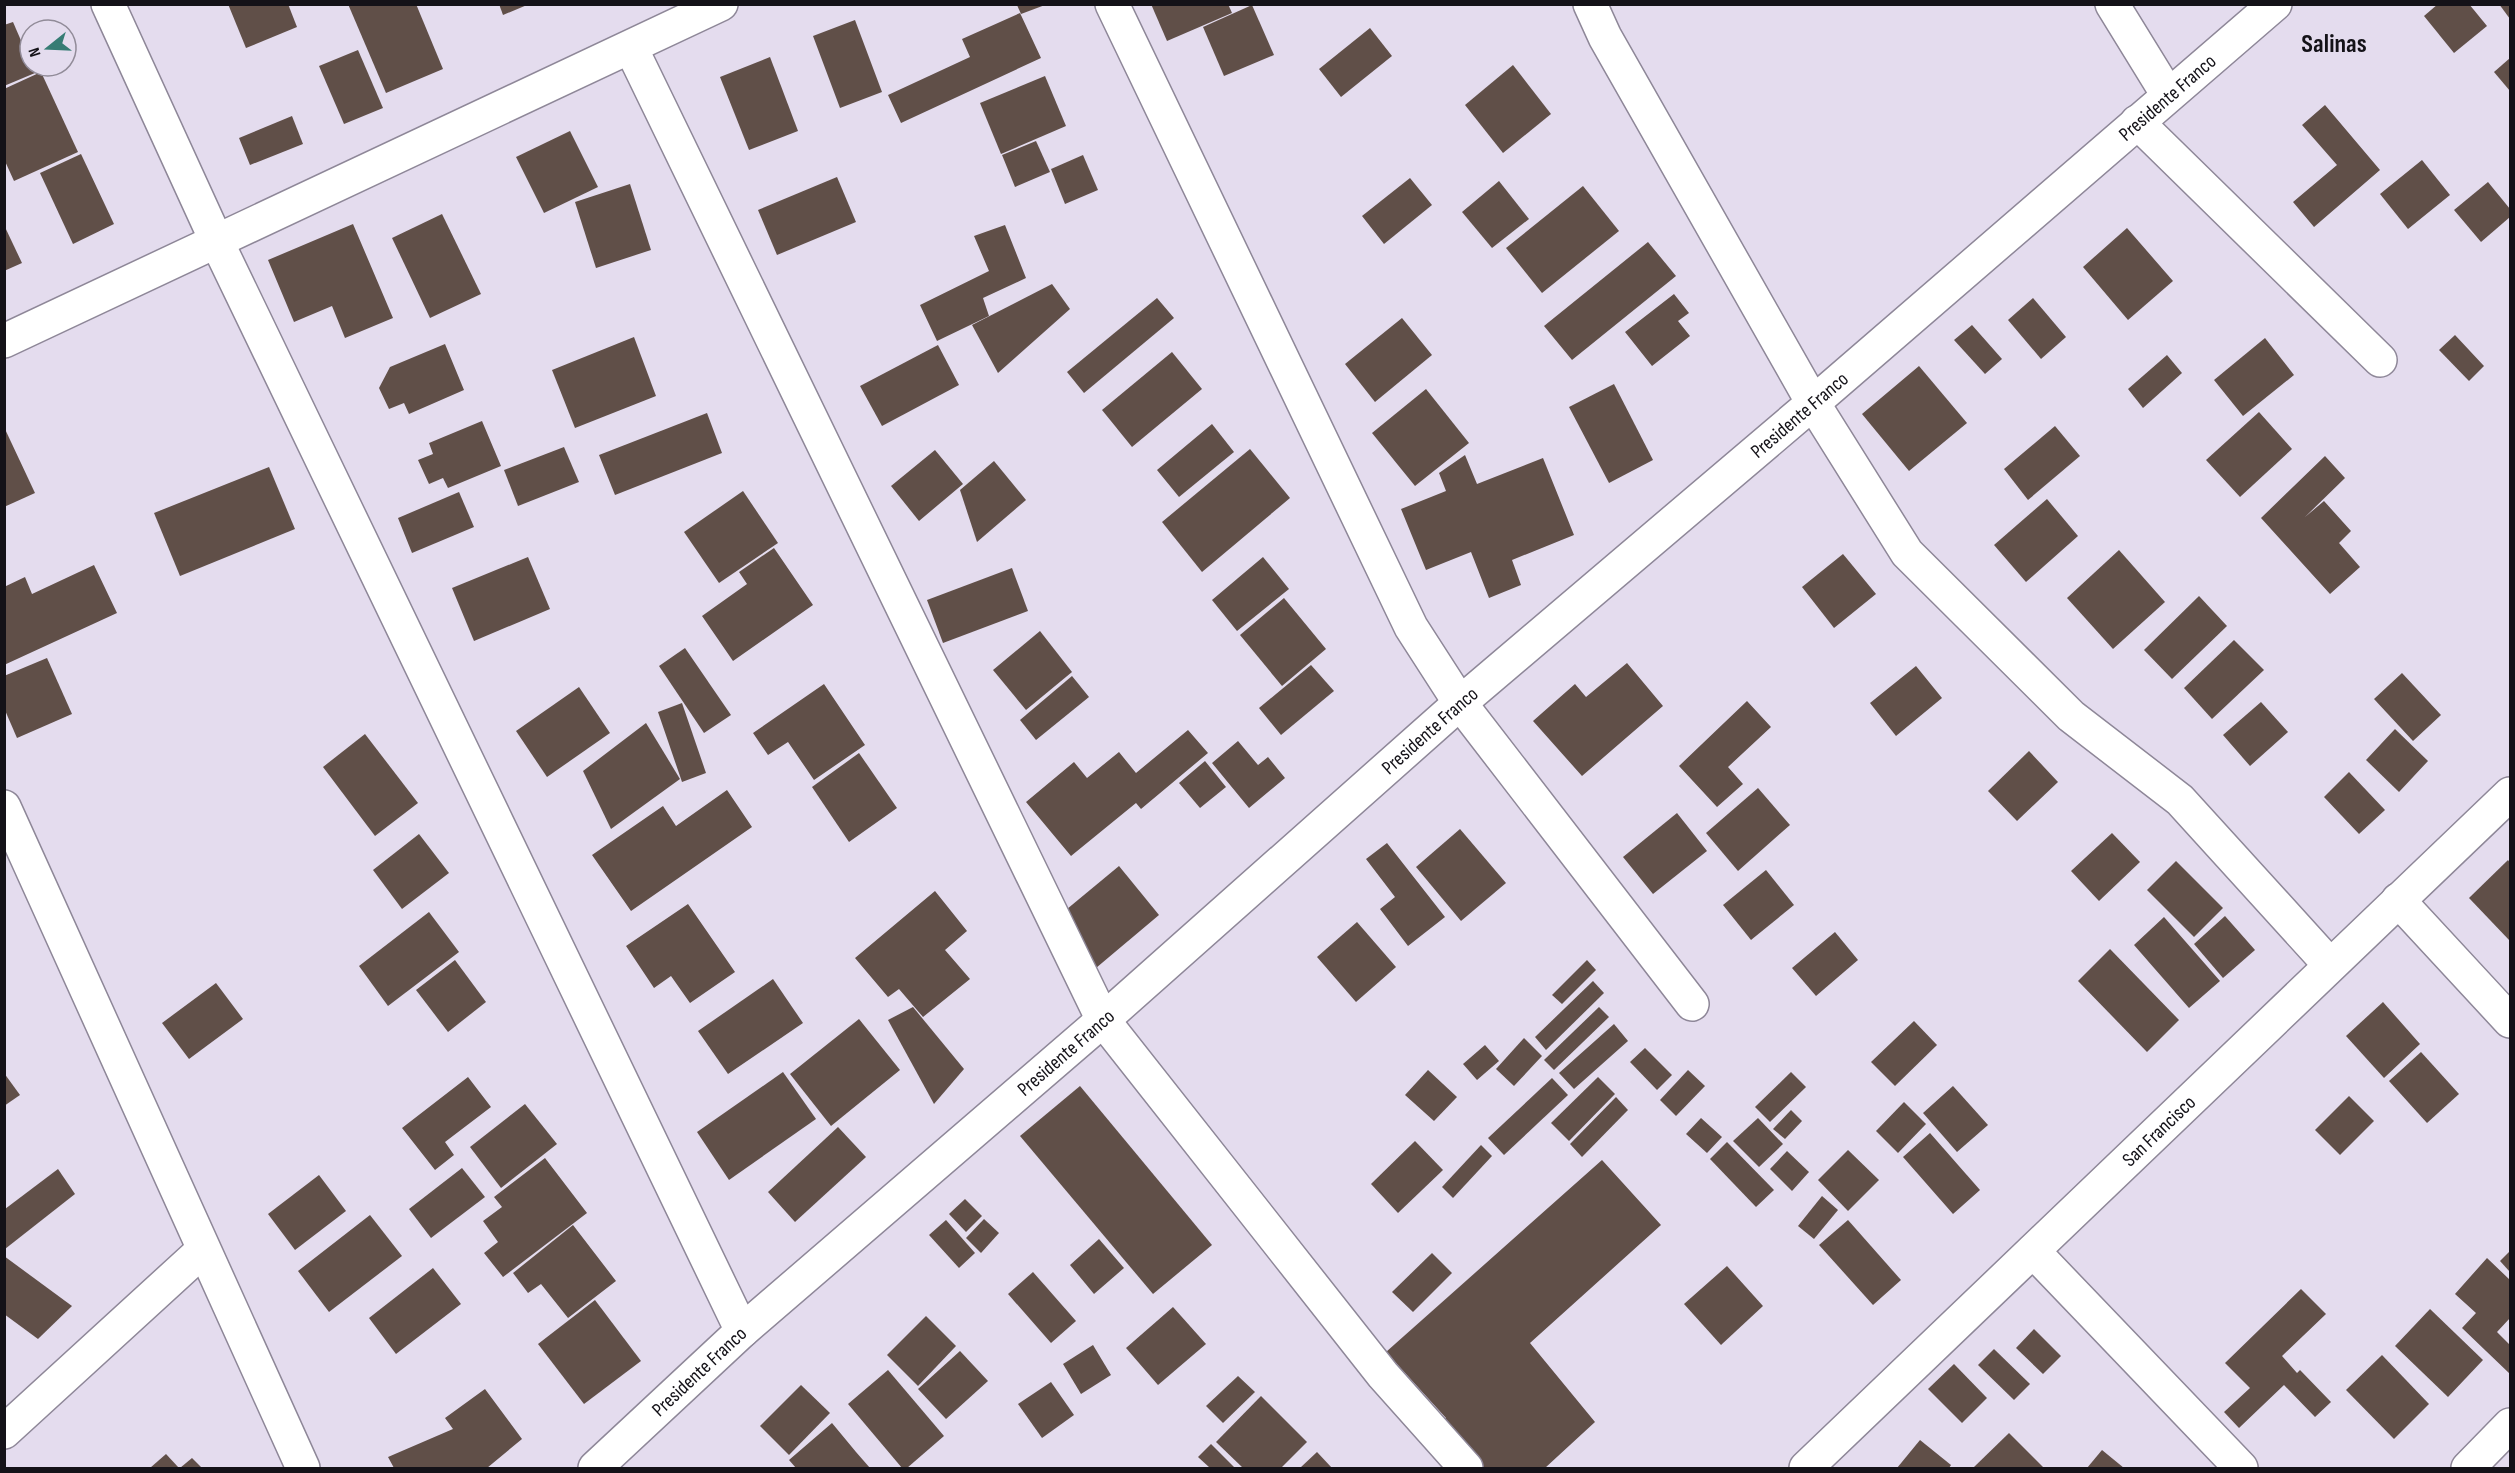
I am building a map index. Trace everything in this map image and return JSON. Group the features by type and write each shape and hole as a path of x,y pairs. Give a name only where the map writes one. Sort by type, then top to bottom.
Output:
{"street":[{"path":"108,4 216,240 742,1331"},
{"path":"4,341 721,4"},
{"path":"1112,4 1411,627 1460,703 1692,1004"},
{"path":"1590,4 1605,37 1813,404 1907,553 2071,716 2180,800 2330,965"},
{"path":"2112,4 2168,95"},
{"name":"Presidente Franco","path":"595,1468 742,1331 1103,1020 1460,703 1813,404 2275,4"},
{"path":"631,48 1103,1020 1383,1375 1467,1468"},
{"path":"2137,122 2380,360"},
{"name":"San Francisco","path":"1806,1468 2511,794"},
{"path":"9,827 303,1468"},
{"path":"2398,900 2511,1021"},
{"path":"4,1432 203,1250"},
{"path":"2033,1251 2241,1468"},
{"path":"2468,1468 2511,1425"}],"building":[{"path":"228,4 288,4 297,27 246,48"},
{"path":"348,4 416,4 443,69 386,93"},
{"path":"499,4 527,4 527,5 503,15"},
{"path":"1151,4 1228,4 1232,13 1167,41"},
{"path":"2438,4 2469,4 2487,26 2454,53 2424,16"},
{"path":"2499,4 2510,4 2510,19"},
{"path":"1017,5 1045,5 1021,14"},
{"path":"1252,5 1274,55 1224,76 1203,27"},
{"path":"1020,13 1041,58 901,123 888,95 970,57 962,39"},
{"path":"855,20 882,92 840,108 813,36"},
{"path":"13,22 18,34 18,78 23,78 4,86 4,25"},
{"path":"1370,28 1392,56 1341,97 1319,69"},
{"path":"358,50 383,108 344,124 319,66"},
{"path":"770,57 798,131 749,150 720,77"},
{"path":"2510,58 2510,91 2494,72"},
{"path":"1513,65 1551,114 1503,153 1465,105"},
{"path":"1045,76 1066,126 1001,154 980,103"},
{"path":"28,78 44,78 78,152 14,181 4,159 4,89"},
{"path":"2325,105 2380,170 2314,227 2293,202 2337,165 2302,125"},
{"path":"292,116 303,144 250,165 239,138"},
{"path":"570,131 598,187 544,213 516,157"},
{"path":"1036,141 1050,172 1015,187 1002,155"},
{"path":"81,154 114,224 73,244 40,173"},
{"path":"1083,155 1098,190 1065,204 1051,169"},
{"path":"2422,160 2450,195 2408,229 2380,194"},
{"path":"837,177 856,222 777,255 758,210"},
{"path":"1410,178 1432,205 1384,244 1362,216"},
{"path":"1499,181 1529,219 1492,248 1462,212"},
{"path":"2488,182 2510,209 2510,217 2481,242 2454,210"},
{"path":"630,184 651,250 596,268 575,202"},
{"path":"1583,186 1619,231 1542,293 1506,248"},
{"path":"442,214 481,294 430,318 392,238"},
{"path":"353,224 393,318 345,338 332,306 294,322 268,260"},
{"path":"4,225 22,263 4,271"},
{"path":"1005,225 1026,278 983,298 989,316 937,341 920,305 989,271 974,236"},
{"path":"2127,228 2173,281 2128,320 2083,267"},
{"path":"1648,242 1676,276 1572,360 1544,326"},
{"path":"1052,284 1070,309 998,373 972,325"},
{"path":"1674,294 1689,313 1678,321 1690,336 1652,366 1625,332"},
{"path":"1157,298 1174,318 1084,393 1067,372"},
{"path":"2033,298 2066,337 2041,359 2008,320"},
{"path":"1402,318 1432,355 1375,402 1345,364"},
{"path":"1972,325 2002,359 1985,374 1954,340"},
{"path":"2455,335 2484,366 2469,381 2439,350"},
{"path":"634,337 656,396 575,428 552,370"},
{"path":"2265,338 2294,375 2243,416 2214,380"},
{"path":"445,344 464,390 409,414 404,403 389,409 379,388 390,367"},
{"path":"938,345 959,385 882,426 860,386"},
{"path":"1172,352 1202,389 1132,447 1102,410"},
{"path":"2167,355 2182,373 2143,408 2128,389"},
{"path":"1919,366 1967,423 1909,471 1862,414"},
{"path":"1614,384 1653,460 1609,483 1569,407"},
{"path":"1426,389 1469,443 1415,486 1372,433"},
{"path":"2259,412 2292,449 2240,497 2206,460"},
{"path":"707,413 722,453 615,495 599,455"},
{"path":"482,421 501,466 448,488 443,478 429,484 418,460 433,454 429,443"},
{"path":"1212,424 1234,452 1179,497 1157,470"},
{"path":"2055,426 2080,456 2028,500 2004,469"},
{"path":"4,427 35,493 4,507"},
{"path":"564,447 579,482 518,506 504,470"},
{"path":"1250,449 1290,498 1202,572 1162,522"},
{"path":"935,450 963,484 919,521 891,486"},
{"path":"1465,455 1477,484 1543,458 1574,535 1512,560 1521,585 1489,598 1471,552 1426,570 1401,509 1446,491 1439,473"},
{"path":"2325,456 2345,478 2305,517 2324,501 2351,531 2339,543 2360,567 2330,594 2261,518"},
{"path":"994,461 1026,500 977,542 960,490"},
{"path":"269,467 295,529 180,576 154,513"},
{"path":"743,491 778,543 719,583 684,532"},
{"path":"459,492 474,527 412,553 398,518"},
{"path":"2047,499 2078,536 2026,582 1994,545"},
{"path":"774,548 813,605 733,661 702,616 747,584 739,572"},
{"path":"2119,550 2165,602 2113,649 2067,598"},
{"path":"1843,554 1876,594 1834,628 1802,587"},
{"path":"528,557 550,609 474,641 452,588"},
{"path":"1263,557 1289,589 1237,631 1212,600"},
{"path":"94,565 117,613 4,665 4,587 25,577 32,594"},
{"path":"1012,568 1028,611 943,643 927,600"},
{"path":"2199,596 2227,626 2172,679 2144,650"},
{"path":"1284,598 1326,649 1282,686 1240,635"},
{"path":"1040,631 1072,672 1026,710 993,670"},
{"path":"2234,640 2264,670 2212,719 2184,688"},
{"path":"685,648 731,715 704,733 659,666"},
{"path":"47,658 72,714 17,738 4,708 4,676"},
{"path":"1627,663 1663,706 1582,776 1533,721 1575,684 1586,697"},
{"path":"1311,665 1334,691 1281,735 1259,708"},
{"path":"1916,666 1942,698 1896,736 1870,703"},
{"path":"2402,673 2441,715 2413,741 2374,699"},
{"path":"1072,676 1089,697 1036,740 1020,720"},
{"path":"824,684 865,745 814,780 788,742 768,755 753,733"},
{"path":"579,687 610,733 547,777 516,731"},
{"path":"1747,701 1771,727 1728,767 1743,784 1717,807 1679,766"},
{"path":"2261,702 2288,732 2250,766 2223,735"},
{"path":"682,703 706,773 682,782 658,712"},
{"path":"646,723 680,779 611,829 583,771"},
{"path":"2395,729 2428,761 2399,792 2366,760"},
{"path":"1188,730 1208,753 1141,809 1136,803 1071,856 1026,802 1074,762 1087,778 1119,752 1136,773"},
{"path":"365,734 418,803 375,836 323,767"},
{"path":"1238,741 1258,765 1268,757 1285,778 1249,808 1212,763"},
{"path":"2029,751 2058,782 2017,821 1988,791"},
{"path":"859,753 897,808 849,842 812,787"},
{"path":"1205,761 1226,787 1200,808 1179,783"},
{"path":"2349,772 2385,810 2359,834 2324,797"},
{"path":"1758,788 1790,825 1738,871 1706,833"},
{"path":"727,790 752,827 631,911 592,855 663,806 676,826"},
{"path":"1677,813 1707,851 1653,894 1623,857"},
{"path":"1460,829 1506,883 1461,921 1416,867"},
{"path":"2112,833 2140,862 2099,901 2071,871"},
{"path":"419,834 449,873 402,909 373,870"},
{"path":"1387,843 1445,917 1408,946 1380,909 1395,897 1366,859"},
{"path":"2508,860 2510,863 2510,941 2469,898"},
{"path":"2176,861 2223,908 2194,937 2147,890"},
{"path":"1119,866 1159,915 1096,968 1055,919"},
{"path":"1766,870 1794,905 1751,940 1723,905"},
{"path":"935,891 967,931 945,950 970,979 923,1017 899,989 888,997 855,958"},
{"path":"688,904 735,972 690,1003 671,976 654,988 626,946"},
{"path":"429,912 459,952 388,1006 359,966"},
{"path":"2225,916 2255,950 2223,978 2194,944"},
{"path":"2164,917 2220,981 2189,1008 2134,945"},
{"path":"1357,922 1396,967 1356,1002 1317,957"},
{"path":"1835,932 1858,960 1816,996 1792,968"},
{"path":"2110,949 2179,1020 2147,1052 2078,981"},
{"path":"455,960 486,1002 448,1032 416,990"},
{"path":"1587,960 1596,970 1562,1004 1552,995"},
{"path":"773,979 803,1023 728,1074 698,1031"},
{"path":"1593,981 1604,993 1546,1050 1535,1037"},
{"path":"216,983 243,1019 189,1059 162,1023"},
{"path":"2383,1002 2420,1044 2384,1078 2346,1036"},
{"path":"913,1007 964,1069 934,1104 888,1020"},
{"path":"1599,1007 1609,1017 1554,1070 1544,1060"},
{"path":"859,1019 900,1070 831,1126 790,1074"},
{"path":"1914,1021 1937,1045 1895,1086 1871,1062"},
{"path":"1614,1024 1628,1041 1574,1089 1559,1073"},
{"path":"1524,1038 1542,1056 1514,1086 1496,1069"},
{"path":"1485,1045 1499,1061 1477,1080 1463,1064"},
{"path":"1645,1048 1672,1075 1657,1090 1630,1062"},
{"path":"2421,1052 2459,1094 2427,1123 2389,1081"},
{"path":"1428,1070 1457,1097 1434,1121 1405,1095"},
{"path":"1688,1070 1705,1086 1676,1116 1660,1100"},
{"path":"783,1072 816,1119 729,1180 697,1132"},
{"path":"1791,1072 1806,1087 1770,1122 1755,1107"},
{"path":"4,1073 20,1095 4,1106"},
{"path":"468,1077 491,1107 445,1142 454,1155 435,1170 402,1128"},
{"path":"1598,1077 1615,1094 1569,1141 1551,1123"},
{"path":"1552,1078 1568,1095 1504,1155 1488,1138"},
{"path":"1080,1086 1212,1245 1153,1294 1020,1136"},
{"path":"1953,1086 1988,1125 1957,1152 1923,1113"},
{"path":"2349,1096 2374,1121 2340,1155 2315,1130"},
{"path":"1616,1097 1628,1110 1582,1157 1570,1144"},
{"path":"1904,1102 1926,1124 1898,1153 1876,1131"},
{"path":"525,1104 557,1144 501,1188 470,1147"},
{"path":"1791,1110 1802,1121 1785,1139 1773,1129"},
{"path":"1701,1118 1722,1137 1707,1153 1686,1134"},
{"path":"1758,1118 1783,1144 1759,1167 1733,1141"},
{"path":"838,1127 866,1157 795,1222 768,1192"},
{"path":"1930,1133 1980,1190 1953,1214 1903,1157"},
{"path":"1415,1141 1443,1170 1398,1213 1371,1184"},
{"path":"1727,1142 1774,1190 1756,1207 1710,1159"},
{"path":"1481,1145 1492,1156 1453,1198 1442,1187"},
{"path":"1848,1150 1879,1180 1848,1211 1818,1180"},
{"path":"1787,1151 1809,1172 1792,1191 1770,1169"},
{"path":"545,1158 587,1213 503,1277 484,1253 498,1242 483,1221 502,1207 494,1197"},
{"path":"1602,1160 1661,1225 1530,1343 1595,1422 1545,1468 1484,1468 1441,1422 1446,1418 1386,1352"},
{"path":"462,1168 485,1197 431,1238 409,1209"},
{"path":"58,1169 75,1194 5,1249 5,1209"},
{"path":"319,1175 346,1211 295,1250 268,1214"},
{"path":"1822,1196 1838,1210 1814,1239 1798,1226"},
{"path":"965,1199 982,1216 966,1232 949,1214"},
{"path":"370,1215 402,1256 329,1312 298,1271"},
{"path":"984,1219 999,1233 981,1253 966,1238"},
{"path":"946,1220 975,1253 959,1268 929,1235"},
{"path":"1848,1220 1901,1280 1873,1305 1819,1245"},
{"path":"573,1225 616,1281 568,1318 541,1284 528,1293 513,1273"},
{"path":"1099,1239 1124,1268 1094,1294 1070,1265"},
{"path":"2510,1251 2510,1272 2500,1261"},
{"path":"1432,1253 1452,1273 1413,1312 1392,1292"},
{"path":"4,1256 72,1306 38,1339 4,1314"},
{"path":"2487,1258 2510,1280 2510,1318 2497,1332 2510,1345 2510,1374 2462,1328 2476,1313 2455,1294"},
{"path":"1727,1266 1763,1306 1721,1345 1684,1304"},
{"path":"433,1268 461,1304 396,1354 369,1318"},
{"path":"1033,1272 1076,1321 1051,1343 1008,1294"},
{"path":"2301,1289 2326,1314 2282,1356 2297,1373 2300,1370 2331,1402 2315,1417 2284,1385 2239,1428 2224,1412 2250,1388 2225,1363"},
{"path":"595,1300 641,1361 584,1404 538,1344"},
{"path":"1173,1307 1206,1344 1158,1385 1126,1348"},
{"path":"2430,1309 2483,1360 2448,1397 2395,1346"},
{"path":"926,1316 956,1346 918,1386 887,1355"},
{"path":"2034,1329 2061,1356 2043,1374 2016,1348"},
{"path":"1093,1345 1111,1375 1081,1394 1063,1364"},
{"path":"1994,1349 2030,1384 2014,1400 1978,1365"},
{"path":"960,1351 988,1381 946,1419 918,1389"},
{"path":"2382,1355 2429,1404 2394,1439 2346,1390"},
{"path":"1954,1364 1987,1398 1962,1423 1928,1389"},
{"path":"888,1370 944,1436 907,1468 902,1468 848,1404"},
{"path":"1238,1376 1255,1392 1223,1423 1206,1406"},
{"path":"1051,1382 1074,1415 1042,1438 1018,1404"},
{"path":"801,1385 830,1413 789,1455 760,1426"},
{"path":"485,1389 522,1439 487,1468 394,1468 388,1457 453,1429 445,1418"},
{"path":"1261,1396 1307,1442 1281,1468 1243,1468 1216,1442"},
{"path":"832,1423 870,1468 796,1468 789,1460"},
{"path":"2009,1433 2044,1468 1973,1468"},
{"path":"1920,1440 1951,1465 1949,1468 1897,1468"},
{"path":"1211,1444 1235,1468 1210,1468 1198,1457"},
{"path":"2102,1450 2124,1468 2087,1468"},
{"path":"1317,1452 1332,1468 1300,1468"},
{"path":"166,1454 179,1468 150,1468"},
{"path":"192,1458 202,1468 180,1468"}],"district":[{"name":"Salinas","path":"2334,43"}]}
